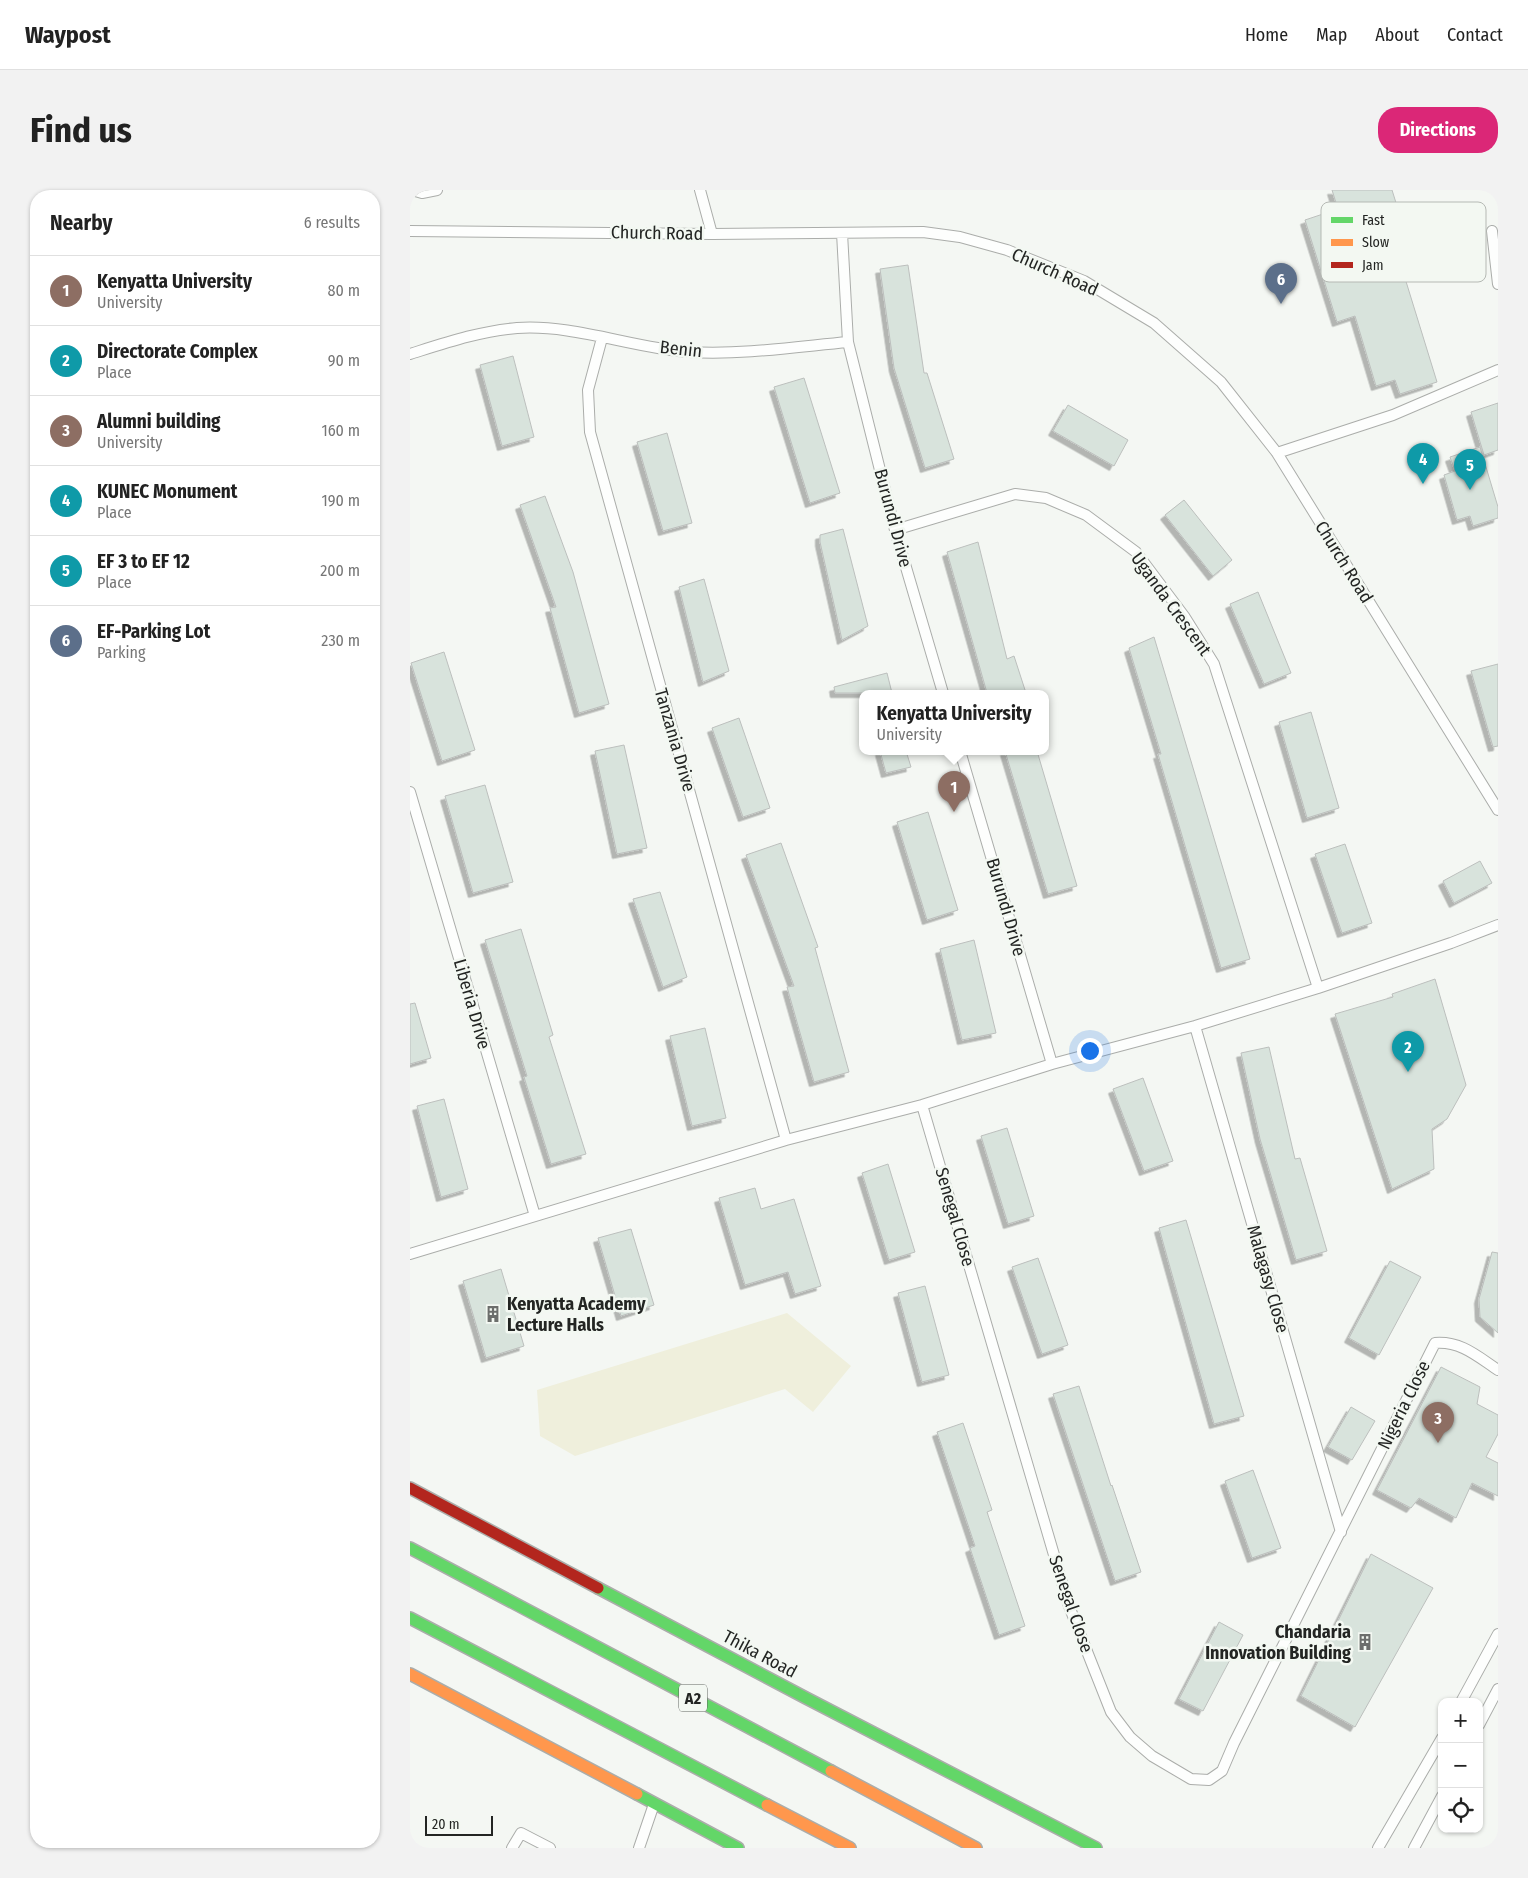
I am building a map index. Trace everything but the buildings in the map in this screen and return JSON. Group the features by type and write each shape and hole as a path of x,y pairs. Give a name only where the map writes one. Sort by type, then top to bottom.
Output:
{"main road":[{"name":"Thika Road","path":"410,1488 815,1703 1096,1848"},
{"name":"A2","path":"410,1548 976,1848"},
{"path":"410,1618 850,1848"},
{"path":"410,1674 738,1848"}],"lane":[{"path":"412,190 422,193 437,190"},
{"path":"700,190 712,234"},
{"path":"1492,230 1498,284"},
{"name":"Church Road","path":"410,231 712,234 923,232 960,237 1007,250 1084,281 1154,323 1221,382 1277,453 1498,810"},
{"path":"842,233 848,342"},
{"name":"Benin","path":"410,354 479,334 517,328 556,329 687,352 716,353 848,342"},
{"name":"Tanzania Drive","path":"602,338 588,390 590,432 786,1140"},
{"name":"Burundi Drive","path":"848,342 895,530 942,690"},
{"path":"1277,453 1393,415 1498,370"},
{"name":"Uganda Crescent","path":"895,530 1016,494 1046,498 1086,515 1136,552 1184,616 1214,664 1318,988"},
{"name":"Burundi Drive","path":"961,755 1052,1064"},
{"name":"Liberia Drive","path":"410,792 535,1216"},
{"path":"410,1254 786,1140 922,1105 1052,1064 1195,1026 1318,988 1498,925"},
{"name":"Malagasy Close","path":"1195,1026 1341,1532"},
{"name":"Senegal Close","path":"922,1105 1069,1606 1111,1712 1130,1737 1152,1756 1191,1779 1209,1780 1222,1771 1238,1734 1341,1532"},
{"name":"Nigeria Close","path":"1341,1532 1434,1343 1449,1342 1465,1348 1498,1370"},
{"path":"1463,1698 1498,1634"},
{"path":"1483,1717 1498,1689"},
{"path":"1378,1848 1439,1743"},
{"path":"639,1848 654,1803"},
{"path":"1414,1848 1438,1803"},
{"path":"512,1848 520,1833 550,1848"}],"green space":[{"path":"787,1313 851,1366 813,1412 785,1389 575,1456 540,1436 537,1390"}],"traffic: fast":[{"path":"410,1548 831,1771"},
{"path":"598,1588 1096,1848"},
{"path":"410,1618 767,1805"},
{"path":"637,1794 738,1848"}],"traffic: slow":[{"path":"410,1674 637,1794"},
{"path":"831,1771 976,1848"},
{"path":"767,1805 850,1848"}],"traffic: jam":[{"path":"410,1488 598,1588"}],"place":[{"name":"EF-Parking Lot","path":"1281,304"},
{"name":"KUNEC Monument","path":"1423,484"},
{"name":"EF 3 to EF 12","path":"1470,490"},
{"name":"Kenyatta University","path":"954,812"},
{"name":"Directorate Complex","path":"1408,1072"},
{"name":"Kenyatta Academy Lecture Halls","path":"493,1314"},
{"name":"Alumni building","path":"1438,1443"},
{"name":"Chandaria Innovation Building","path":"1365,1642"}]}
